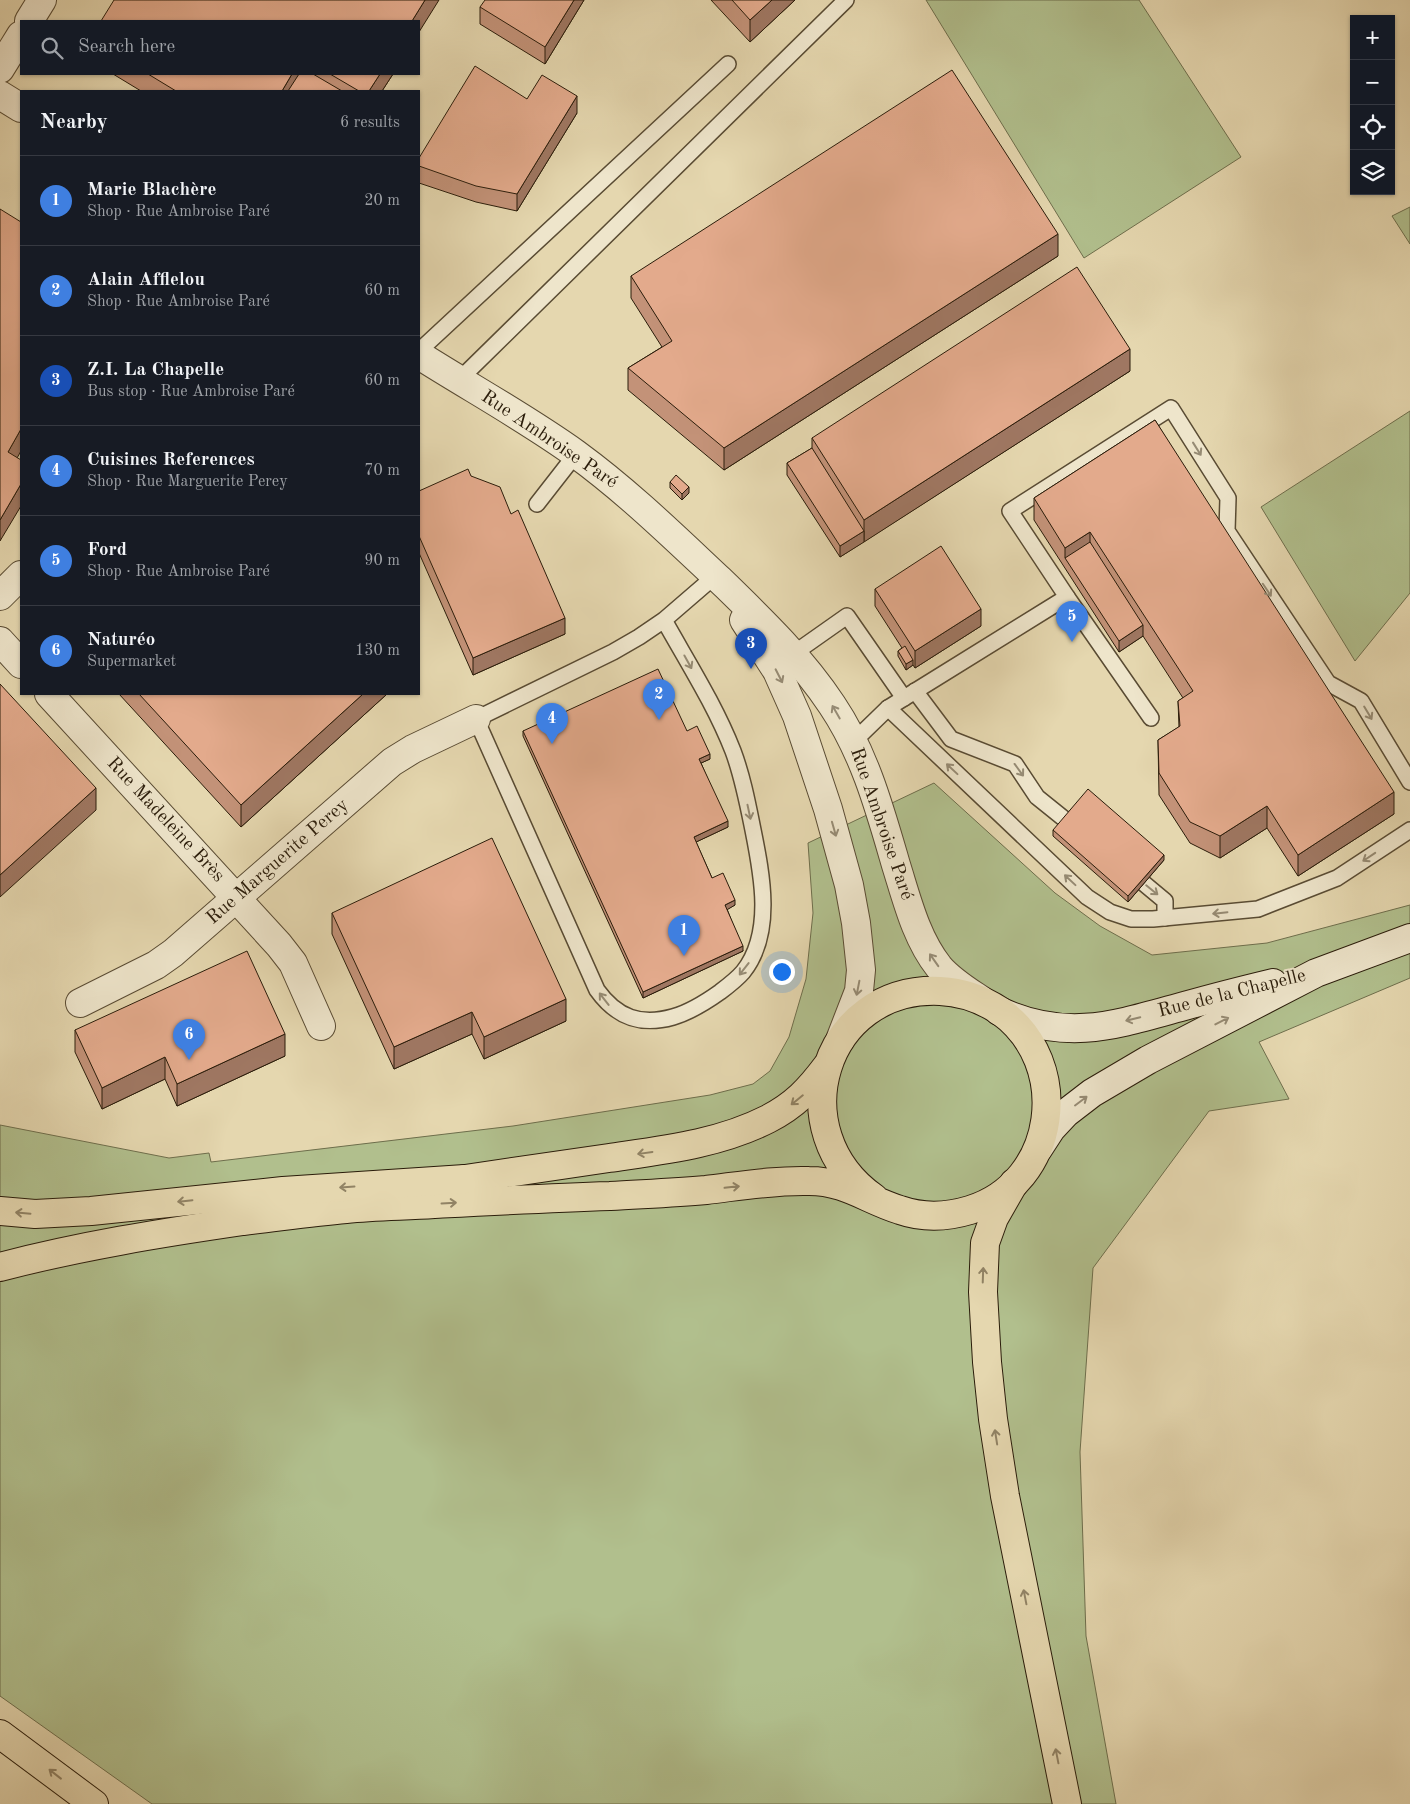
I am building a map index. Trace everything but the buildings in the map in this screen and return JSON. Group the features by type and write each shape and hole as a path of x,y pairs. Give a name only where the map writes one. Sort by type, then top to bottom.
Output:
{"main road":[{"path":"0,1211 35,1214 91,1211 283,1191 465,1179 676,1148 730,1134 769,1118 790,1105 809,1090 857,1021 870,1010 901,996 918,992 951,992 991,1006 1018,1028 1033,1048 1045,1080 1047,1097 1045,1124 1037,1150 994,1218 985,1243 983,1292 987,1362 993,1419 1006,1496 1067,1804"},
{"path":"832,1056 822,1097 822,1114 828,1139 844,1171 874,1198"},
{"path":"348,1208 465,1179"},
{"path":"0,1267 42,1256 114,1242 348,1208 683,1192 812,1180 833,1183 874,1198 899,1210 940,1216 980,1206 1014,1184"},
{"path":"0,1734 94,1804"}],"street":[{"path":"30,20 42,0"},
{"path":"0,69 20,37"},
{"path":"0,94 20,107"},
{"name":"Rue Ambroise Paré","path":"420,354 576,454 647,511 770,628 808,671 833,706 854,742 872,787 906,896 927,950 953,982 991,1006"},
{"path":"0,596 20,576"},
{"name":"Rue Ambroise Paré","path":"715,576 770,659 789,695 816,769 850,885 861,970 856,998 832,1056"},
{"path":"0,641 20,663"},
{"name":"Rue Madeleine Brès","path":"50,695 279,945 293,963 321,1026"},
{"name":"Rue Marguerite Perey","path":"80,1003 156,965 237,898 392,762 413,749 476,719"},
{"path":"1316,973 1410,938"},
{"name":"Rue de la Chapelle","path":"991,1006 1018,1020 1048,1027 1095,1028 1316,973"},
{"name":"Rue de la Chapelle","path":"1037,1150 1050,1129 1066,1113 1092,1093 1148,1060 1316,973"}],"lane":[{"path":"459,380 846,0"},
{"path":"420,352 728,64"},
{"path":"1151,718 1010,511 1171,408 1228,498 1227,531 1328,683 1360,701 1410,782"},
{"path":"537,504 576,454"},
{"path":"664,620 719,718 733,752 742,781 759,859 763,910 760,934 750,961 742,972 706,1002 675,1016 654,1020 636,1019 618,1012 607,1004 598,990 476,719 613,652 664,620 715,576"},
{"path":"854,742 888,708 1067,597"},
{"path":"793,654 847,616 910,694 951,739 1015,764 1037,797 1090,840"},
{"path":"888,708 1087,897 1110,912 1131,919 1165,918 1258,909 1337,878 1410,830"},
{"path":"1120,864 1165,901 1165,918"}],"green space":[{"path":"926,0 1139,0 1241,157 1084,258"},
{"path":"1410,207 1410,244 1392,216"},
{"path":"1410,411 1410,593 1355,661 1261,507"},
{"path":"934,783 1055,893 1100,926 1152,955 1267,943 1410,905 1410,978 1259,1042 1289,1099 1209,1111 1093,1268 1080,1452 1086,1636 1116,1804 152,1804 0,1696 0,1125 169,1158 209,1153 211,1162 513,1126 710,1095 753,1084 770,1071 789,1037 806,979 813,913 808,843"}],"place":[{"name":"Ford","path":"1072,642"},
{"name":"Z.I. La Chapelle","path":"751,669"},
{"name":"Alain Afflelou","path":"659,720"},
{"name":"Cuisines References","path":"552,744"},
{"name":"Marie Blachère","path":"684,956"},
{"name":"Naturéo","path":"189,1060"}]}
